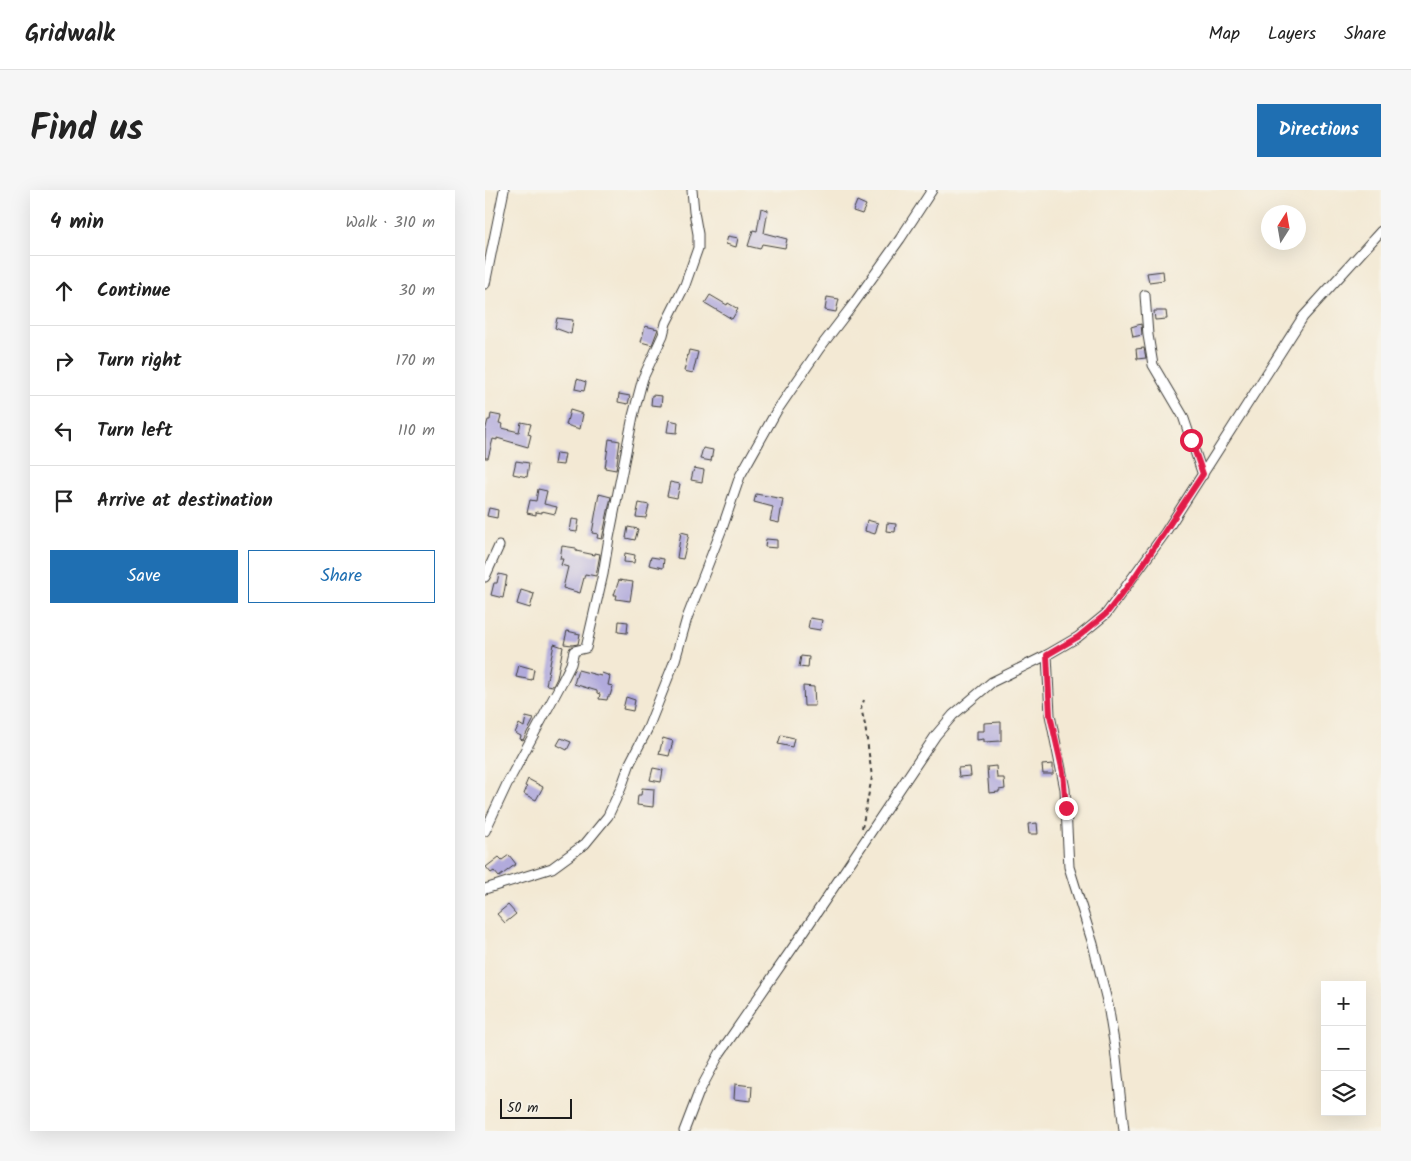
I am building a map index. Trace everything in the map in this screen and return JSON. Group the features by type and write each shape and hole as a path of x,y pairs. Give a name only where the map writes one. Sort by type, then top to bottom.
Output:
{"street":[{"path":"485,284 504,190"},
{"path":"485,831 507,784 563,682 574,652 586,648 603,574 633,416 643,378 663,335 666,323 685,285 698,248 692,190"},
{"path":"485,889 552,868 585,844 608,816 675,660 687,618 723,526 740,476 776,412 819,349 900,239 932,190"},
{"path":"684,1131 699,1092 720,1053 936,735 953,715 992,682 1047,655 1078,637 1106,614 1143,565 1303,317 1381,232"},
{"path":"1145,295 1153,365 1183,416 1203,474"},
{"path":"485,577 499,546"},
{"path":"1047,655 1050,715 1065,789 1069,867 1093,944 1108,1005 1115,1048 1124,1131"}],"path":[{"path":"863,829 872,777 861,708 864,700"}],"building":[{"path":"857,201 866,205 862,214 853,211"},
{"path":"761,208 768,210 764,233 787,239 785,248 762,244 760,249 748,246 753,230 757,231"},
{"path":"728,236 738,238 736,247 726,244"},
{"path":"1163,271 1164,280 1149,282 1147,273"},
{"path":"710,295 738,309 732,319 705,303"},
{"path":"827,297 839,299 836,312 825,310"},
{"path":"1154,311 1166,311 1167,319 1155,320"},
{"path":"557,318 573,320 571,334 555,328"},
{"path":"1141,324 1142,335 1133,337 1131,327"},
{"path":"645,326 658,329 652,345 641,342"},
{"path":"1144,348 1146,358 1137,359 1136,349"},
{"path":"689,350 698,352 693,373 684,371"},
{"path":"577,379 586,382 584,391 575,389"},
{"path":"619,394 630,396 628,404 618,402"},
{"path":"652,395 662,396 661,406 651,405"},
{"path":"570,410 583,414 580,429 566,425"},
{"path":"491,414 501,416 499,423 503,424 502,428 519,432 521,422 531,424 528,434 531,435 528,447 497,438 497,440 493,439 488,458 485,458 485,431"},
{"path":"669,420 678,422 677,433 667,432"},
{"path":"609,439 620,441 616,470 605,468"},
{"path":"703,448 713,450 711,461 700,459"},
{"path":"556,453 565,454 563,465 554,464"},
{"path":"516,461 529,463 527,477 513,474"},
{"path":"694,468 704,470 702,482 691,480"},
{"path":"670,482 680,484 677,498 667,496"},
{"path":"538,489 547,491 544,504 557,507 555,514 542,511 542,513 536,512 536,515 527,513 530,500 536,501"},
{"path":"599,494 611,497 602,539 597,538 598,534 592,533"},
{"path":"756,494 783,499 779,523 770,521 773,507 754,502"},
{"path":"639,503 649,505 646,518 636,517"},
{"path":"489,508 498,510 497,518 487,516"},
{"path":"572,519 579,520 577,532 570,531"},
{"path":"867,520 878,523 875,534 865,531"},
{"path":"887,523 896,524 895,532 886,531"},
{"path":"628,527 638,529 635,540 626,538"},
{"path":"681,532 689,534 683,559 677,558"},
{"path":"766,539 777,540 777,548 765,547"},
{"path":"562,546 576,548 576,551 595,555 595,553 600,554 596,576 585,574 580,593 563,588 568,567 561,565 563,559 560,559"},
{"path":"625,553 635,555 634,563 624,562"},
{"path":"651,557 664,559 663,568 649,565"},
{"path":"499,574 507,576 503,598 491,595"},
{"path":"619,580 633,582 630,601 616,599 617,595 614,595"},
{"path":"521,590 534,594 530,608 517,604"},
{"path":"810,618 822,620 820,630 808,628"},
{"path":"619,621 628,622 627,633 618,632"},
{"path":"567,631 580,634 578,644 564,644"},
{"path":"554,644 563,647 557,678 553,686 546,685"},
{"path":"801,656 809,657 808,668 799,667"},
{"path":"519,665 534,669 532,680 516,677"},
{"path":"578,670 601,676 602,673 610,676 608,685 613,686 607,700 599,699 600,694 597,691 574,684"},
{"path":"803,686 814,687 815,706 804,706"},
{"path":"626,697 635,700 633,711 623,709"},
{"path":"526,717 534,719 523,740 520,739 521,736 515,733 519,724 524,727"},
{"path":"1001,722 1001,741 984,742 984,739 977,740 977,731 984,731 984,723"},
{"path":"781,735 794,738 792,747 778,744"},
{"path":"561,738 571,742 567,750 557,745"},
{"path":"663,738 673,741 669,756 659,754"},
{"path":"1053,764 1053,774 1043,774 1042,765"},
{"path":"996,766 997,778 1004,778 1005,789 989,793 987,767"},
{"path":"970,767 971,776 959,777 958,768"},
{"path":"653,768 663,770 661,782 650,780"},
{"path":"528,779 543,787 536,800 524,794"},
{"path":"642,788 654,789 653,807 637,805 638,795 641,795"},
{"path":"1037,823 1038,834 1029,834 1028,824"},
{"path":"509,855 516,864 499,877 494,871 491,873 486,867 499,857 502,860"},
{"path":"508,905 516,914 505,923 497,914"},
{"path":"735,1084 752,1086 751,1101 734,1099"}],"route":[{"path":"1066,808 1063,772 1050,715 1047,655 1078,637 1106,614 1132,581 1165,533 1203,474 1191,440"}]}
